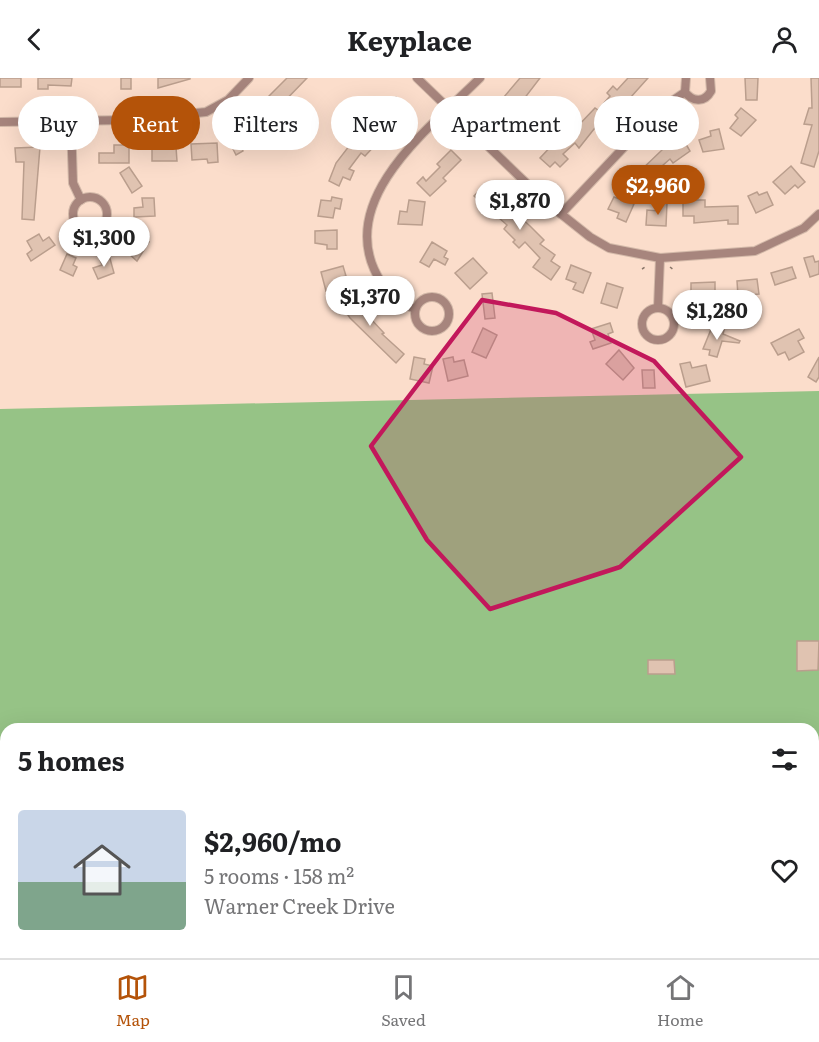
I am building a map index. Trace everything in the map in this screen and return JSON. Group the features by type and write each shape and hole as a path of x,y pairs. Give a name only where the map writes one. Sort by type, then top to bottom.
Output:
{"street":[{"path":"99,121 175,117 206,112 228,100 249,78"},
{"path":"417,78 434,96"},
{"path":"462,96 480,78"},
{"path":"686,78 685,92 693,100 704,99 711,91 710,78"},
{"path":"561,214 658,110 685,92"},
{"path":"0,122 18,122"},
{"path":"415,309 391,296 380,282 369,253 368,213 388,174 430,129"},
{"path":"72,150 73,183 81,200"},
{"path":"491,150 561,214 590,237 609,248 660,258 755,251 797,232 819,214"},
{"path":"92,197 103,204 106,213 100,227 89,231 75,222 73,211 81,200 92,197"},
{"path":"658,307 660,258"},
{"path":"436,297 447,305 448,318 440,328 427,330 417,322 415,309 424,299 436,297"},
{"path":"658,307 669,311 675,320 671,335 661,340 646,336 642,327 644,316 658,307"}],"path":[{"path":"558,192 558,198"},
{"path":"642,268 647,266"},
{"path":"669,266 674,270"}],"highlighted area":[{"path":"482,300 556,313 654,361 741,457 620,567 490,609 427,540 371,446"}],"green space":[{"path":"819,391 819,723 0,723 0,409"}],"building":[{"path":"0,78 21,78 21,87 0,87"},
{"path":"38,78 72,78 71,86 48,85 48,89 38,89"},
{"path":"121,78 131,78 131,89 121,89"},
{"path":"158,78 190,78 190,79 158,88"},
{"path":"287,78 307,78 290,96 269,96"},
{"path":"520,78 540,78 526,96 505,96"},
{"path":"628,78 648,78 632,96 610,96 607,93 613,86 617,90"},
{"path":"745,78 758,78 757,100 746,100"},
{"path":"811,78 819,78 819,151 814,167 801,163 812,125 804,124 809,108 812,108"},
{"path":"741,108 756,120 741,136 730,128 738,118 735,115"},
{"path":"594,109 594,129 582,144 582,122"},
{"path":"719,129 724,149 703,152 699,140 711,136 710,131"},
{"path":"212,143 212,150 217,150 218,162 208,163 207,159 192,160 191,150 200,150 200,144"},
{"path":"15,148 40,150 34,220 22,219 24,162 16,162"},
{"path":"114,150 129,150 129,163 99,163 99,153 114,153"},
{"path":"152,150 176,150 177,161 152,161"},
{"path":"234,150 243,150 243,151 236,155"},
{"path":"346,150 371,150 365,156 361,153 349,169 354,171 350,180 343,177 339,186 329,181 336,163"},
{"path":"451,150 461,160 443,178 446,181 430,196 417,183 423,177 426,181 440,167 437,164"},
{"path":"548,150 567,150 563,154 568,159 560,167 555,162 550,167 540,158"},
{"path":"662,150 690,151 673,163 670,159 648,178 648,172 645,179 639,172"},
{"path":"791,166 805,182 798,188 795,185 785,194 773,182"},
{"path":"129,167 142,186 132,193 120,173"},
{"path":"485,185 544,240 540,244 555,255 551,261 560,267 551,280 533,267 540,258 525,242 519,248 513,242 515,240 504,229 507,225 474,196"},
{"path":"757,192 759,195 767,192 773,205 756,213 748,196"},
{"path":"332,197 342,199 340,209 335,208 333,218 318,216 321,200 331,201"},
{"path":"614,197 634,204 626,222 617,218 619,213 608,209"},
{"path":"142,198 154,198 155,216 134,217 134,208 143,207"},
{"path":"409,200 425,202 422,225 398,224 400,211 407,212"},
{"path":"683,200 705,200 705,207 738,206 738,224 728,224 728,220 694,223 694,216 683,216"},
{"path":"659,202 667,203 666,226 646,225 647,210 659,211"},
{"path":"337,230 337,249 327,249 327,245 315,243 315,231"},
{"path":"39,234 43,241 49,237 55,245 31,261 27,254 32,250 27,241"},
{"path":"129,235 136,239 139,235 149,242 137,261 129,254 133,249 124,242"},
{"path":"432,242 447,251 444,257 448,259 445,265 434,259 429,267 420,262"},
{"path":"67,254 76,258 73,265 77,267 73,276 60,270"},
{"path":"109,255 114,273 98,279 93,268 102,265 99,257"},
{"path":"813,256 815,262 819,261 819,274 810,277 804,258"},
{"path":"473,258 487,273 470,289 455,273"},
{"path":"571,265 591,273 583,293 573,289 576,283 566,279"},
{"path":"343,266 346,276 342,277 344,287 326,291 321,272"},
{"path":"792,267 796,278 775,285 771,273"},
{"path":"757,279 759,294 738,296 737,281"},
{"path":"715,282 715,303 699,304 699,294 691,294 691,283"},
{"path":"607,283 623,288 617,308 601,303"},
{"path":"353,293 368,320 370,318 384,333 382,334 404,354 396,363 350,318 339,302"},
{"path":"492,293 495,318 485,319 482,294"},
{"path":"610,323 613,332 608,334 611,343 593,349 590,342 595,340 591,329"},
{"path":"712,327 724,330 723,334 740,341 739,343 722,341 717,357 709,355 710,350 703,349"},
{"path":"483,328 497,335 486,358 472,352"},
{"path":"799,329 804,338 798,341 804,352 789,360 785,352 778,355 771,343"},
{"path":"619,350 634,368 623,380 606,364"},
{"path":"414,357 425,359 424,364 433,366 429,383 410,379"},
{"path":"453,357 454,362 464,360 468,376 448,381 443,359"},
{"path":"819,357 819,377 816,382 808,377"},
{"path":"690,362 692,368 706,365 710,381 686,387 680,364"},
{"path":"642,370 654,370 655,388 643,388"},
{"path":"797,641 819,641 818,670 797,671"},
{"path":"648,660 674,660 675,674 648,674"}]}
